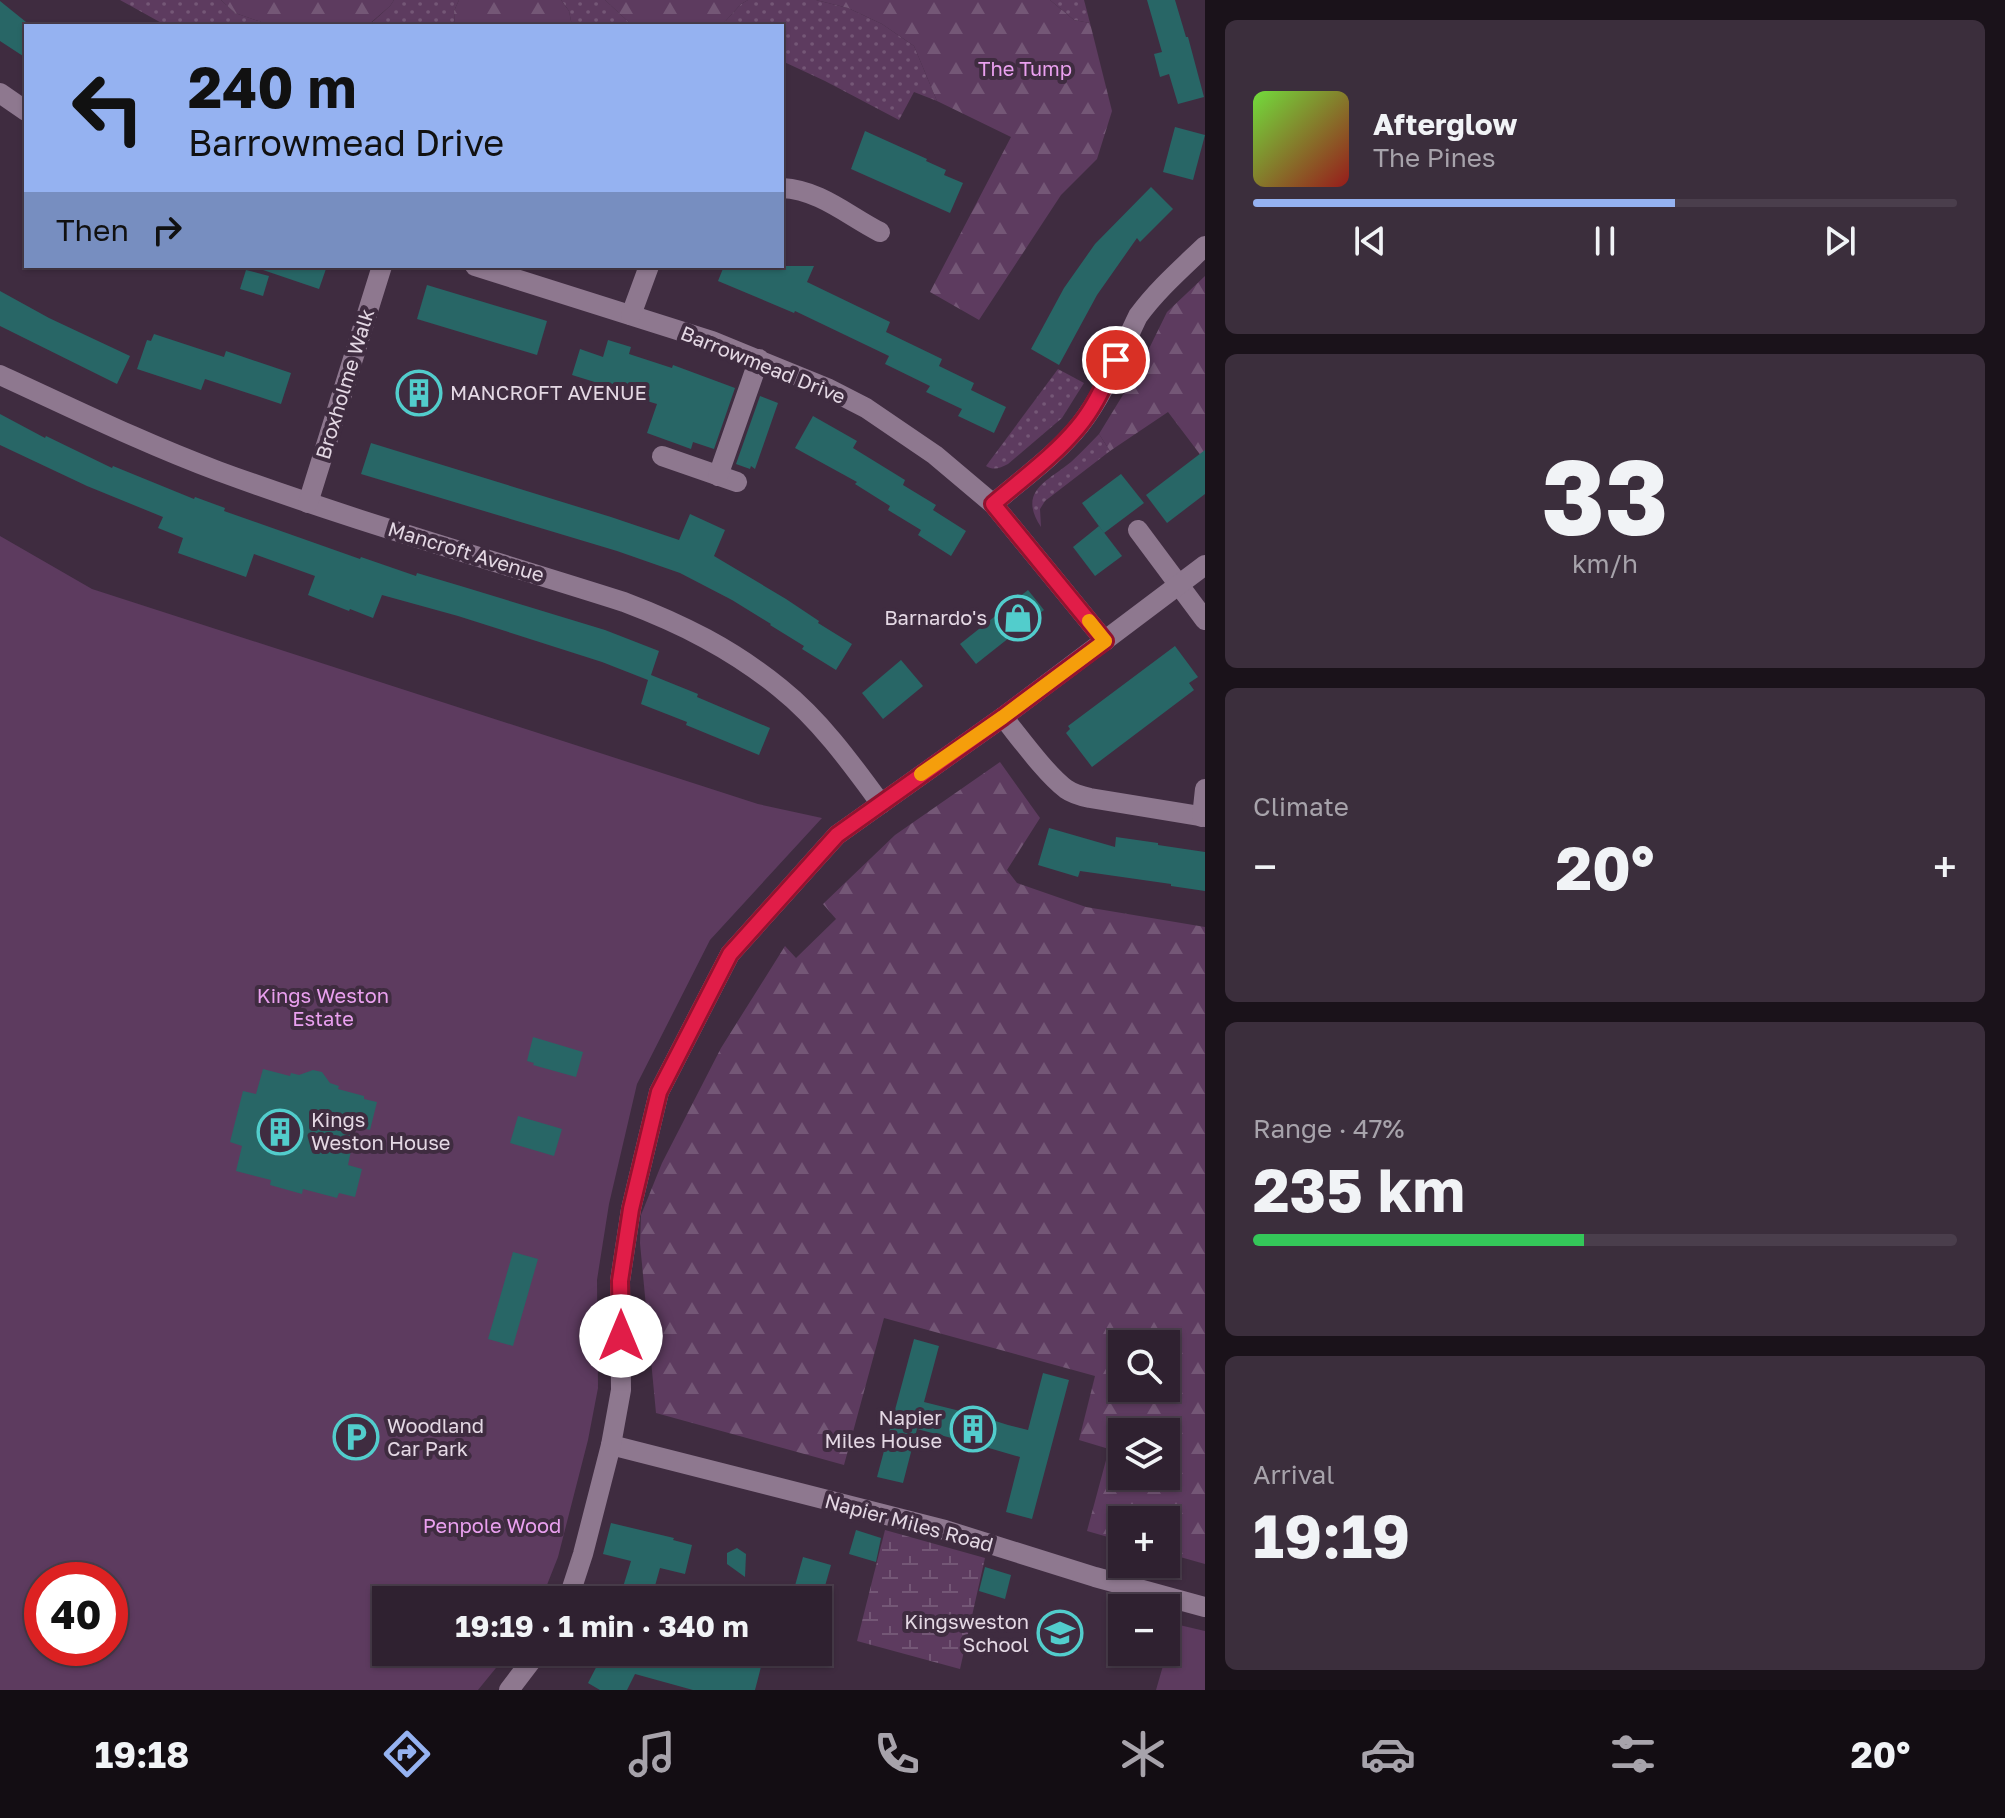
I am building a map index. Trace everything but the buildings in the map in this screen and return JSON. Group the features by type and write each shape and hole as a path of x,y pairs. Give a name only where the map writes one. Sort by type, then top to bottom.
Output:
{"street":[{"path":"0,93 24,110"},
{"path":"784,188 814,194 880,232"},
{"path":"993,504 1078,427 1094,405 1138,316 1158,290 1205,246"},
{"name":"Broxholme Walk","path":"308,503 381,268"},
{"name":"Barrowmead Drive","path":"481,268 712,341 827,388 866,408 935,455 993,504 1105,641"},
{"path":"631,315 648,268"},
{"path":"662,456 728,479 759,359"},
{"name":"Mancroft Avenue","path":"0,375 129,435 216,470 308,503 624,602 703,636 781,689 845,756 881,804"},
{"path":"1138,530 1205,620"},
{"path":"573,1586 611,1445 621,1390 620,1281 631,1209 659,1092 730,954 837,835 1003,717 1205,565"},
{"path":"1003,717 1056,780 1074,794 1203,817 1205,789"},
{"name":"Napier Miles Road","path":"611,1445 945,1530 1095,1577 1205,1607"},
{"path":"509,1690 527,1666"}],"green space":[{"path":"120,0 221,0 235,13 267,24 163,24"},
{"path":"221,0 394,0 369,24 267,24 235,13"},
{"path":"394,0 459,0 454,11 455,24 370,24"},
{"path":"459,0 561,0 569,11 572,24 455,24 454,11"},
{"path":"561,0 605,0 631,24 572,24 569,11"},
{"path":"605,0 748,0 723,24 631,24"},
{"path":"748,0 816,0 848,8 882,24 914,46 937,101 914,92 899,120 784,62 784,24 723,24"},
{"name":"The Tump","path":"816,0 1050,0 1074,20 1090,23 1112,111 1097,159 1061,195 979,320 930,292 1011,137 937,101 914,46 882,24 848,8"},
{"path":"1050,0 1084,0 1090,23 1074,20"},
{"path":"1205,276 1205,461 1168,412 1110,451 1099,434 1140,367 1167,312"},
{"path":"1058,369 1084,383 1062,418 1008,464 994,469 986,466"},
{"path":"1099,434 1110,451 1045,501 1040,509 1041,527 1032,504 1038,488 1071,462"},
{"name":"Kings Weston Estate","path":"0,536 92,589 758,804 822,818 710,940 637,1084 609,1204 597,1280 598,1388 558,1557 547,1586 372,1586 372,1666 498,1666 478,1690 0,1690"},
{"path":"1000,762 1040,818 1007,870 1017,883 1086,907 1205,927 1205,1564 1180,1557 1180,1506 1108,1506 1108,1537 1087,1531 1108,1453 1108,1490 1180,1490 1180,1418 1108,1418 1108,1449 1079,1440 1095,1376 884,1318 844,1465 656,1413 640,1243 641,1215 662,1163 721,1048 785,946 796,958 836,919 823,904 895,835"},
{"path":"885,1530 985,1558 960,1669 857,1641"},
{"path":"1180,1625 1205,1631 1205,1690 1156,1690 1163,1666 1180,1666"}],"slow traffic":[{"path":"921,774 1105,641 1089,621"}],"place":[{"name":"MANCROFT AVENUE","path":"419,393"},
{"name":"Barnardo's","path":"1018,618"},
{"name":"Kings Weston House","path":"280,1132"},
{"name":"Napier Miles House","path":"973,1429"},
{"name":"Woodland Car Park","path":"356,1437"},
{"name":"Kingsweston School","path":"1060,1633"}],"route":[{"path":"621,1336 620,1281 631,1209 659,1092 730,954 837,835 1105,641 993,504 1078,427 1094,405 1116,360"}],"park label":[{"name":"Penpole Wood","path":"492,1526"}]}
